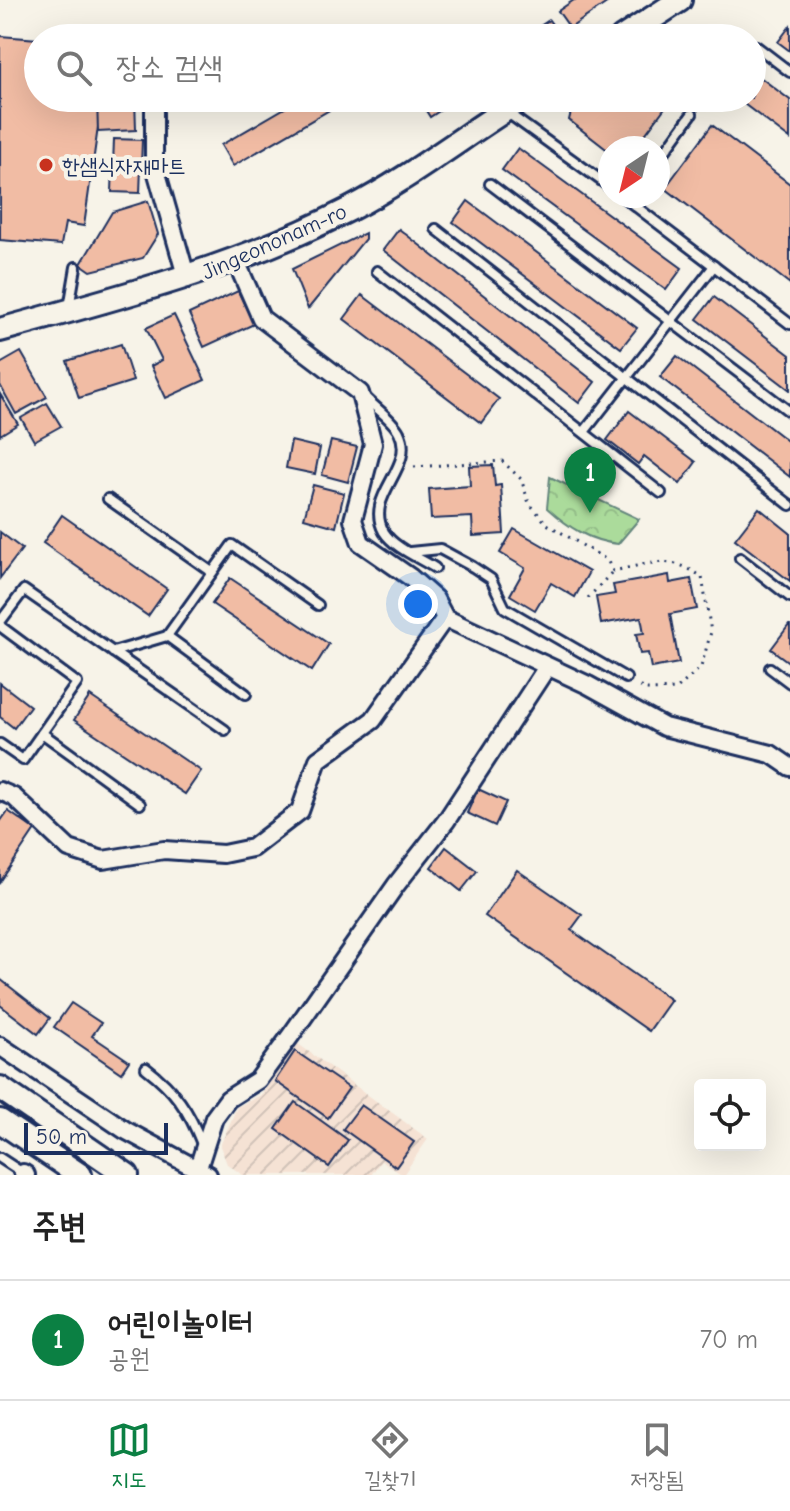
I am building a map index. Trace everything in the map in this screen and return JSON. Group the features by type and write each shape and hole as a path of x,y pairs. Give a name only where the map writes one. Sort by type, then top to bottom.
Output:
{"main road":[{"path":"643,24 680,0"},
{"name":"Jingeononam-ro","path":"0,330 187,279 236,261 352,208 502,112"},
{"path":"0,1088 127,1175"},
{"path":"0,1121 80,1175"}],"street":[{"path":"154,112 154,163 187,279"},
{"path":"236,261 261,318 360,393 373,444 353,520 361,543 410,577 435,599 445,618 664,727 771,754 790,767"},
{"path":"0,791 14,797 69,849 103,860 164,850 223,854 252,848 300,811 318,760 373,720 445,618"},
{"path":"0,1046 125,1130 203,1171 204,1149 214,1118 228,1099 258,1080 396,885 446,821 547,667"}],"lane":[{"path":"766,54 790,72"},
{"path":"508,112 598,178"},
{"path":"670,144 692,114"},
{"path":"490,184 790,412"},
{"path":"641,208 790,324"},
{"path":"436,229 790,505"},
{"path":"584,432 714,266"},
{"path":"68,312 76,267"},
{"path":"377,271 661,493"},
{"path":"360,393 398,431 403,449 398,469 382,500 380,518 385,533 435,568"},
{"path":"108,499 212,572"},
{"path":"113,652 167,636 232,545 318,605"},
{"path":"410,552 440,549 473,567 491,579 505,608 626,678"},
{"path":"740,558 790,597"},
{"path":"0,744 23,760 77,683 0,624 24,590 225,730"},
{"path":"167,636 246,694"},
{"path":"770,668 790,683"},
{"path":"42,733 140,804"},
{"path":"146,1068 172,1087 190,1113 204,1149"},
{"path":"0,1158 24,1174"}],"path":[{"path":"398,469 502,461 521,479 529,503 547,524 607,560 613,571"},
{"path":"588,598 613,571 662,560 687,567 702,577 711,632 701,667 677,689 645,690 626,678"}],"shaded area":[{"path":"297,1043 428,1139 403,1175 381,1161 371,1175 243,1175 227,1164 220,1146 237,1107 261,1095"}],"green space":[{"path":"550,477 639,519 618,544 588,536 547,508"}],"building":[{"path":"574,0 611,0 576,24 567,24 558,11"},
{"path":"790,26 790,51 778,42"},
{"name":"한샘식자재마트","path":"0,36 24,38 24,112 100,112 84,226 65,223 61,245 0,240"},
{"path":"766,82 790,100 790,139 754,112 766,112"},
{"path":"97,112 135,112 136,130 98,132"},
{"path":"278,112 326,112 233,166 221,145"},
{"path":"571,112 662,112 644,136 598,136 598,143 569,120"},
{"path":"712,125 790,184 790,284 670,192 670,181"},
{"path":"114,139 142,140 140,193 112,192"},
{"path":"518,148 682,268 666,290 502,170"},
{"path":"148,201 158,234 143,258 91,271 81,264 112,212"},
{"path":"468,201 637,328 621,348 453,222"},
{"path":"399,229 595,382 579,403 383,250"},
{"path":"365,233 365,239 308,309 292,269"},
{"path":"238,291 254,324 204,347 189,314"},
{"path":"362,295 499,399 481,423 344,319"},
{"path":"714,297 790,355 790,390 697,319"},
{"path":"174,315 205,380 166,398 151,366 162,360 146,328"},
{"path":"121,344 133,381 79,398 67,361"},
{"path":"21,352 47,397 16,414 0,385 0,364"},
{"path":"677,356 790,443 790,477 660,377"},
{"path":"0,394 18,424 0,435"},
{"path":"47,403 61,426 34,441 21,418"},
{"path":"629,411 696,462 680,484 644,456 638,464 607,440"},
{"path":"291,441 320,448 315,474 286,468"},
{"path":"331,441 357,447 348,482 322,475"},
{"path":"493,465 495,486 501,485 504,534 473,536 472,517 431,519 429,489 470,486 469,466"},
{"path":"313,485 344,493 336,527 304,518"},
{"path":"759,508 790,533 790,581 735,539"},
{"path":"62,515 167,589 148,616 43,543"},
{"path":"514,529 589,572 575,597 551,583 535,610 510,595 525,568 500,553"},
{"path":"0,532 22,549 0,578"},
{"path":"669,575 670,583 691,579 697,609 670,614 679,663 651,668 648,653 640,654 636,634 644,633 641,617 601,624 596,597 615,594 613,585"},
{"path":"230,578 329,644 312,671 212,604"},
{"path":"790,625 790,663 771,649"},
{"path":"0,683 30,706 14,728 0,717"},
{"path":"90,696 201,771 185,794 74,720"},
{"path":"478,789 506,802 495,826 467,813"},
{"path":"8,811 35,830 0,882 0,822"},
{"path":"446,847 477,871 461,891 431,867"},
{"path":"517,870 582,915 571,930 671,1000 649,1031 485,916"},
{"path":"0,979 50,1018 38,1034 0,1005"},
{"path":"71,1003 101,1023 92,1036 129,1061 121,1073 54,1027"},
{"path":"295,1051 349,1088 328,1118 275,1081"},
{"path":"295,1102 348,1140 329,1167 276,1129"},
{"path":"361,1105 414,1142 396,1167 343,1129"}],"place":[{"name":"한샘식자재마트","path":"46,165"},
{"name":"어린이놀이터","path":"590,513"}]}
